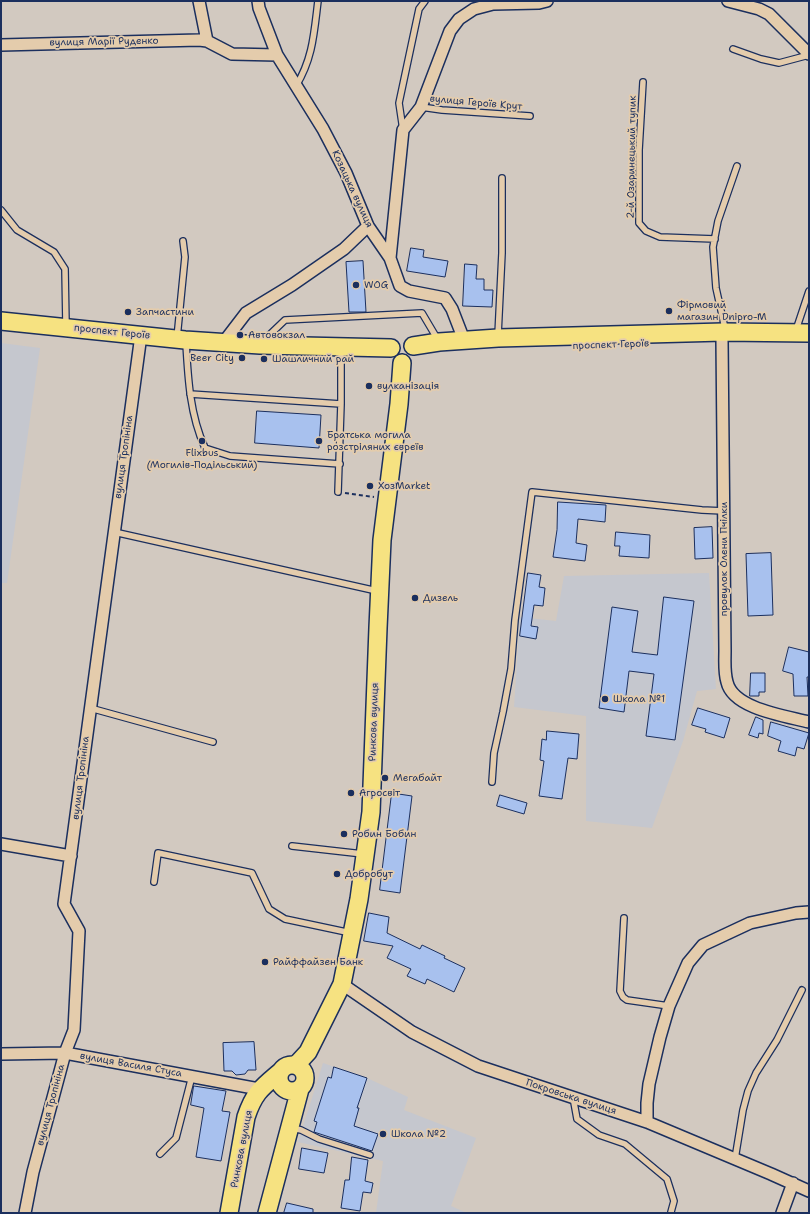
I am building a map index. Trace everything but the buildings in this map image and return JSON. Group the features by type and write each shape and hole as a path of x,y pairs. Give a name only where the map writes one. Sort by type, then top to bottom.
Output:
{"main road":[{"name":"проспект Героїв","path":"1,321 181,340 260,345 392,348 395,342 402,340 408,342 409,355"},
{"name":"проспект Героїв","path":"409,355 439,342 498,338 804,335"},
{"name":"проспект Героїв","path":"409,355 466,349 629,345 722,336"},
{"name":"Ринкова вулиця","path":"229,1213 246,1117 250,1104 260,1089 285,1067 292,1065 296,1066 308,1052 342,984 359,899 371,812 382,540 399,404 409,355"},
{"path":"267,1213 300,1089 304,1082 304,1074 300,1068 296,1066"},
{"path":"280,1072 278,1081 283,1088 291,1092 300,1089"}],"street":[{"path":"199,1 207,41 232,54 277,55"},
{"name":"Козацька вулиця","path":"258,1 259,8 277,55 323,129 346,173 368,226 390,258 400,286 409,291 445,298 452,309 464,340"},
{"path":"390,258 403,130 421,107 450,31 459,19 474,9 493,4 539,3 547,1"},
{"path":"728,1 759,9 770,14 809,54"},
{"name":"вулиця Марії Руденко","path":"1,45 207,41"},
{"path":"222,342 246,313 292,285 344,249 368,226"},
{"name":"вулиця Тропініна","path":"24,1213 33,1172 65,1053 74,1030 79,931 64,904 140,335"},
{"name":"провулок Олени Пчілки","path":"722,336 725,651 727,683 732,693 740,700 756,708 809,722"},
{"path":"1,844 71,856"},
{"path":"648,1122 647,1103 649,1084 660,1037 669,1006 688,962 703,945 750,923 796,913 809,912"},
{"name":"Покровська вулиця","path":"342,984 412,1032 478,1066 648,1122 809,1191"},
{"name":"вулиця Василя Стуса","path":"1,1054 65,1053 260,1089"},
{"path":"782,1213 793,1183"}],"lane":[{"path":"296,86 311,53 318,1"},
{"path":"403,130 399,103 419,9 425,1"},
{"path":"733,49 761,59 779,63 809,54"},
{"name":"2-й Озаринецький тупик","path":"643,82 639,150 639,223 646,231 660,237 715,239"},
{"name":"вулиця Героїв Крут","path":"421,107 442,110 530,116"},
{"path":"722,336 724,324 716,288 713,247 718,221 737,166"},
{"path":"498,338 502,253 502,178"},
{"path":"1,210 17,230 54,252 66,269 66,327"},
{"path":"183,241 185,257 181,340 197,431 205,448 230,456 340,464"},
{"path":"804,335 809,291"},
{"path":"260,345 285,320 422,313 439,342"},
{"path":"338,492 340,464 341,347"},
{"path":"190,394 341,404"},
{"path":"492,782 494,753 510,670 532,492 724,511"},
{"path":"114,532 380,591"},
{"path":"90,708 214,742"},
{"path":"292,846 366,854"},
{"path":"154,882 158,852 252,873 269,909 285,919 352,934"},
{"path":"624,918 620,991 623,997 627,1000 669,1006"},
{"path":"735,1160 743,1110 748,1091 756,1073 778,1040 802,990"},
{"path":"160,1154 176,1138 192,1076"},
{"path":"572,1097 577,1119 599,1135 625,1144 667,1179 674,1201 671,1212"},
{"path":"290,1128 300,1130 319,1139 370,1155"}],"path":[{"path":"338,492 368,496"}],"shaded area":[{"path":"1,343 40,348 7,583 1,583"},
{"name":"Школа №1","path":"709,573 716,689 697,691 683,741 652,828 586,821 586,716 514,707 520,617 556,621 564,576"},
{"name":"Школа №2","path":"323,1063 367,1078 408,1097 404,1110 476,1138 451,1206 467,1213 376,1213 383,1161 298,1142"}],"place":[{"name":"WOG","path":"356,285"},
{"name":"Фірмовий магазин Dnipro-M","path":"669,311"},
{"name":"Запчастини","path":"128,312"},
{"name":"Автовокзал","path":"240,335"},
{"name":"Beer City","path":"242,358"},
{"name":"Шашличний рай","path":"264,359"},
{"name":"вулканізація","path":"369,386"},
{"name":"Flixbus (Могилів-Подільський)","path":"202,441"},
{"name":"Братська могила розстріляних євреїв","path":"319,441"},
{"name":"ХозMarket","path":"370,486"},
{"name":"Дизель","path":"415,598"},
{"name":"Школа №1","path":"605,699"},
{"name":"Мегабайт","path":"385,778"},
{"name":"Агросвіт","path":"351,793"},
{"name":"Робин Бобин","path":"344,834"},
{"name":"Добробут","path":"337,874"},
{"name":"Райффайзен Банк","path":"265,962"},
{"name":"Школа №2","path":"383,1134"}]}
